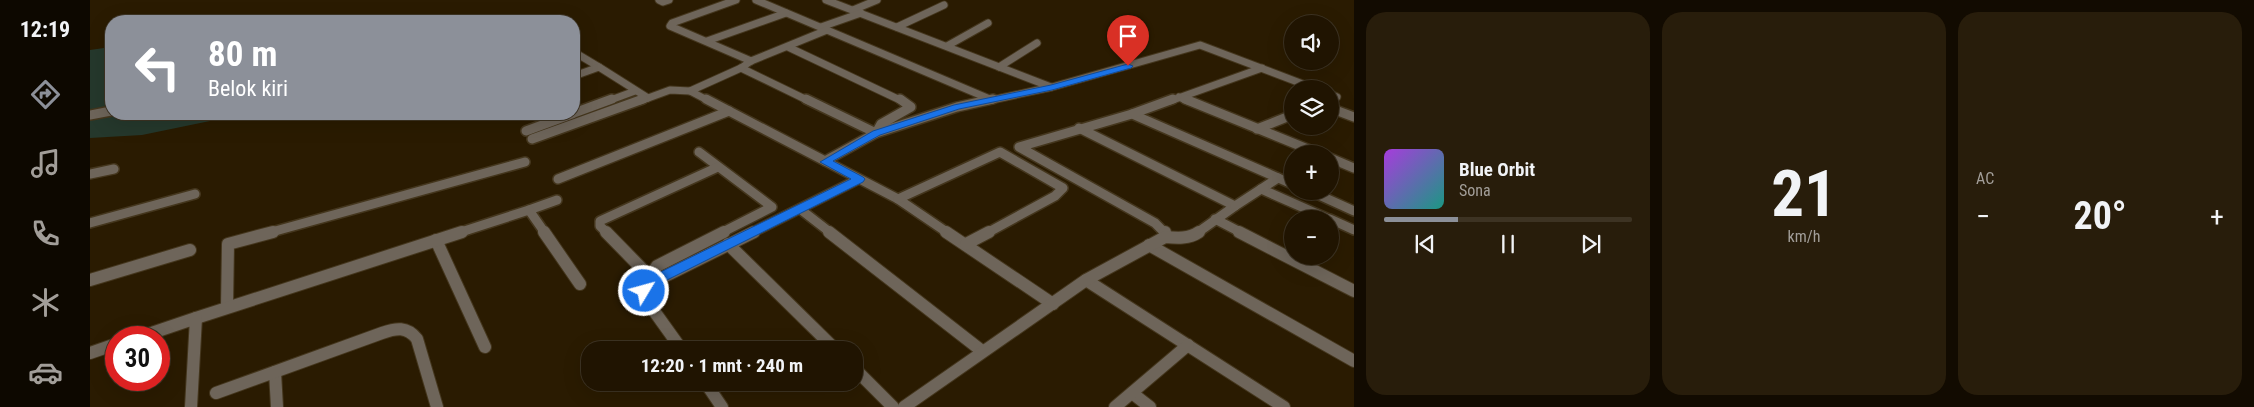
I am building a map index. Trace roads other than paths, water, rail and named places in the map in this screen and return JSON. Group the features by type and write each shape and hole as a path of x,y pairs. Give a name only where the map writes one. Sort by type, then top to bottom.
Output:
{"street":[{"path":"659,0 663,2 669,0"},
{"path":"736,0 670,24 672,27 751,61"},
{"path":"756,0 992,100"},
{"path":"826,0 1052,87"},
{"path":"853,10 877,0"},
{"path":"897,27 944,5"},
{"path":"707,41 786,13"},
{"path":"690,91 741,68 751,61 788,47 861,13"},
{"path":"947,46 988,23"},
{"path":"1000,67 1037,43"},
{"path":"825,162 876,133 957,107 1052,87 1200,45 1293,80"},
{"path":"788,47 910,104 909,108 882,124 876,133"},
{"path":"580,56 648,98"},
{"path":"580,74 599,67"},
{"path":"741,68 876,133"},
{"path":"898,199 1000,152 1132,114 1262,68"},
{"path":"532,139 648,98 678,89 690,91 898,199 1053,304"},
{"path":"580,111 635,91"},
{"path":"1179,97 1298,145"},
{"path":"558,179 729,111"},
{"path":"1339,111 1354,117"},
{"path":"90,115 105,112"},
{"path":"1132,114 1284,181"},
{"path":"1257,128 1284,118"},
{"path":"526,131 556,120"},
{"path":"1079,128 1235,206"},
{"path":"1019,147 1155,223 1166,233 1165,237"},
{"path":"698,152 785,216"},
{"path":"966,244 1055,196 1063,188 1000,152"},
{"path":"1339,161 1352,165"},
{"path":"227,307 228,244 525,162"},
{"path":"647,281 600,226 600,221 718,167"},
{"path":"90,174 114,168"},
{"path":"904,407 1086,280 1165,237 1179,238 1194,235 1214,219 1278,178"},
{"path":"647,281 728,244 859,179"},
{"path":"1262,189 1309,210"},
{"path":"90,222 195,194"},
{"path":"170,327 557,200"},
{"path":"1330,200 1354,211"},
{"path":"675,341 644,298 647,281 657,266 772,207"},
{"path":"800,209 982,351"},
{"path":"528,210 580,284"},
{"path":"1214,219 1354,292"},
{"path":"1339,223 1354,230"},
{"path":"436,240 485,347"},
{"path":"728,244 827,341"},
{"path":"1149,245 1354,361"},
{"path":"90,280 190,250"},
{"path":"1086,280 1284,407"},
{"path":"191,407 196,318"},
{"path":"216,393 382,333 394,329 405,329 412,332 417,339 437,407"},
{"path":"1115,407 1188,345"},
{"path":"90,353 105,348"},
{"path":"275,372 277,407"},
{"path":"863,377 893,407"},
{"path":"711,391 722,407"},
{"path":"1132,393 1150,407"}]}
